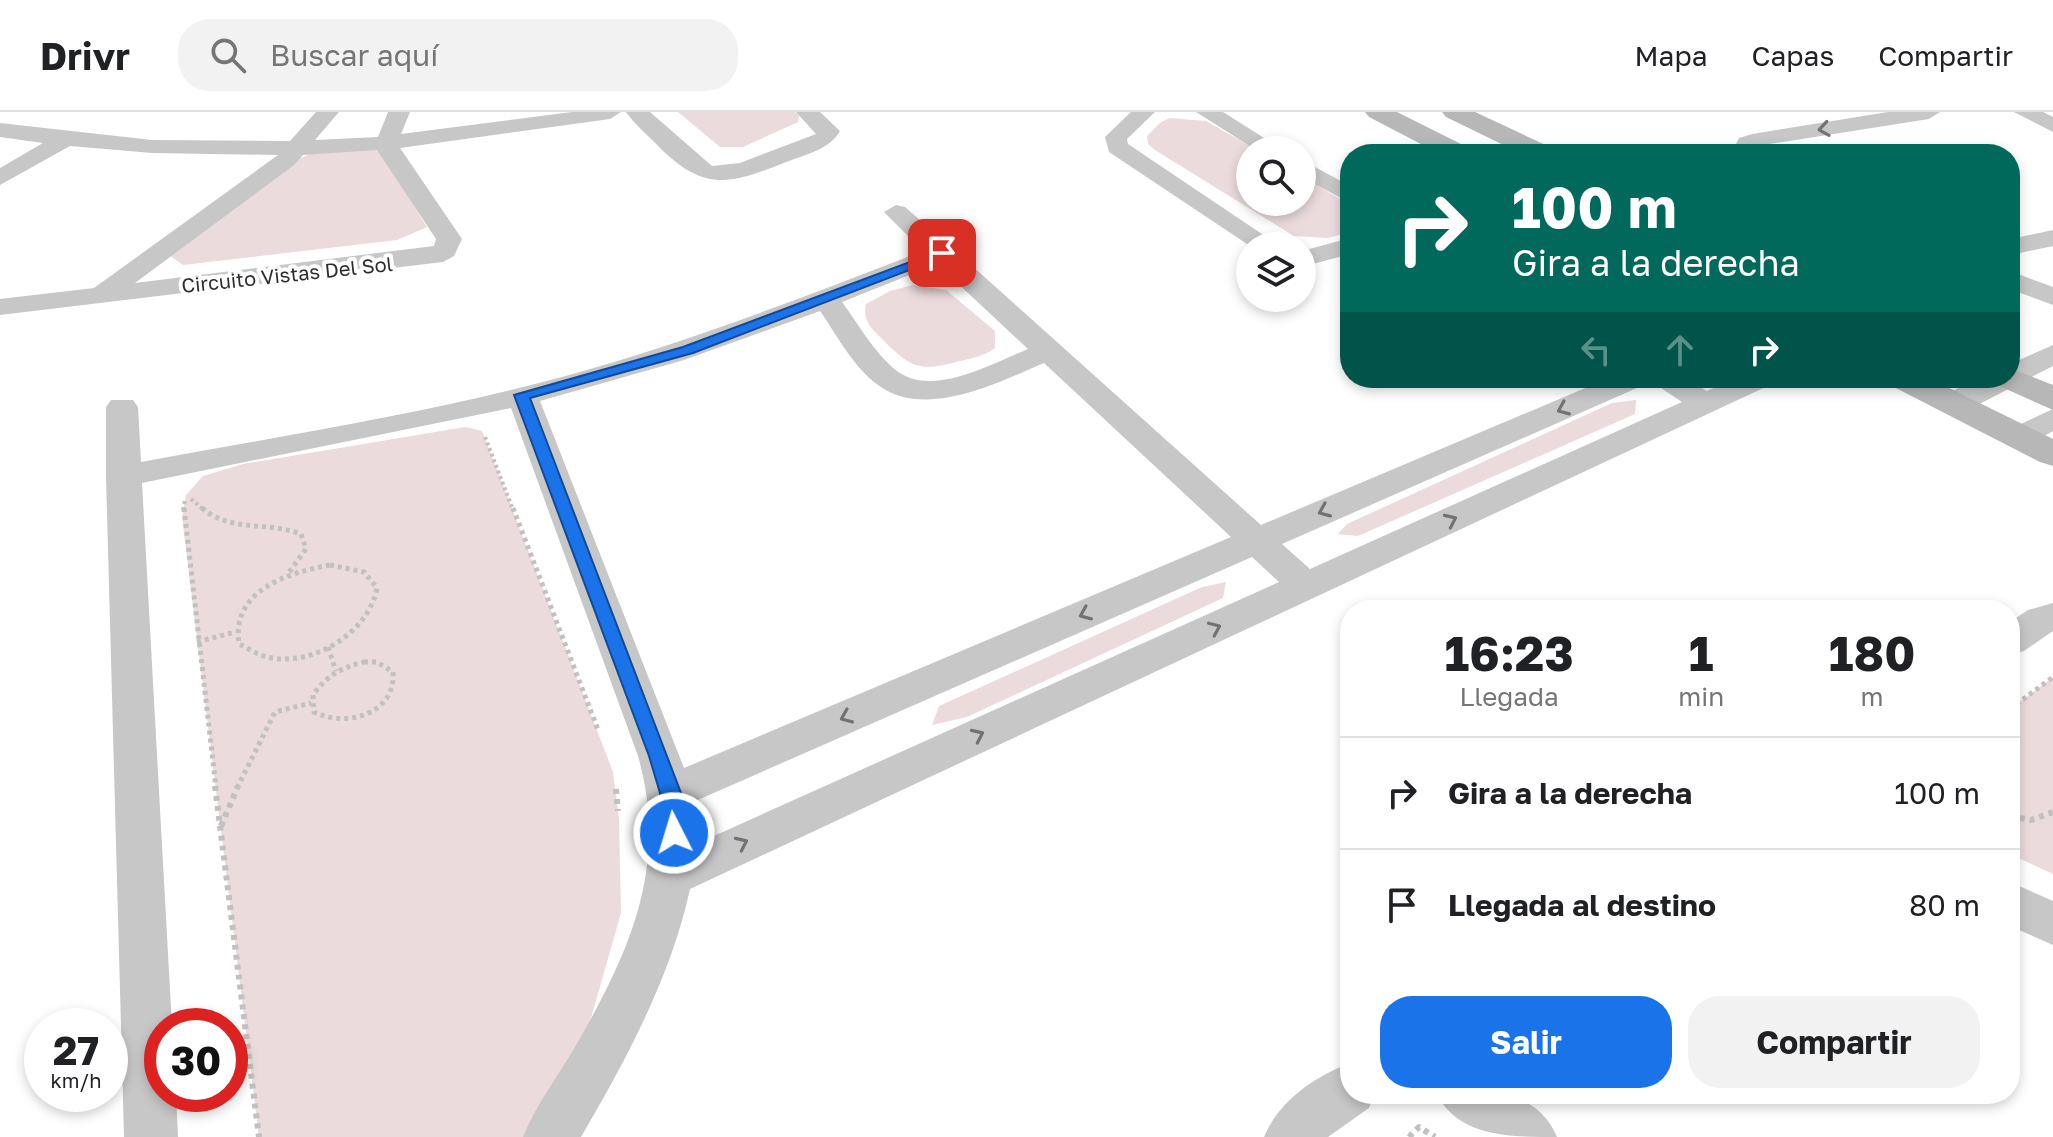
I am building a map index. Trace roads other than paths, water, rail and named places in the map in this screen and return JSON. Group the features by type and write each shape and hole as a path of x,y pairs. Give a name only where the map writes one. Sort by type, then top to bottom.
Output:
{"main road":[{"path":"1378,112 1440,144"},
{"path":"1455,112 1522,144"},
{"path":"2020,383 2053,399"},
{"path":"1922,388 2053,454"}],"street":[{"path":"102,294 299,148 328,112"},
{"path":"387,143 399,112"},
{"path":"0,130 66,139 299,148 387,143 610,112"},
{"path":"637,112 700,169 714,174 734,171 825,138 829,131 807,112"},
{"path":"1144,112 1120,131 1116,137 1117,147 1246,232"},
{"path":"1207,112 1248,136"},
{"path":"1747,144 1760,139 1929,112"},
{"path":"2025,112 2053,125"},
{"path":"332,147 352,114"},
{"path":"0,178 66,139"},
{"name":"Circuito Vistas Del Sol","path":"0,307 418,259 445,250 449,239 394,163 387,143"},
{"path":"1316,175 1340,190"},
{"path":"896,212 1306,586"},
{"path":"2020,245 2053,238"},
{"path":"1316,255 1340,249"},
{"path":"123,476 522,395 688,350 942,253"},
{"path":"2020,283 2053,297"},
{"path":"826,299 886,377 909,391 941,389 1049,351"},
{"path":"2020,371 2051,357"},
{"path":"670,793 1612,388"},
{"path":"1680,388 1706,403"},
{"path":"671,876 1739,388"},
{"path":"1955,404 1986,388"},
{"path":"522,395 670,793 674,833 671,876 651,940 629,993 550,1137"},
{"path":"122,407 151,1137"},
{"path":"2019,437 2053,418"},
{"path":"2020,634 2053,616"},
{"path":"2020,908 2053,924"},
{"path":"1291,1137 1305,1121 1340,1096"},
{"path":"1479,1104 1530,1137"}]}
